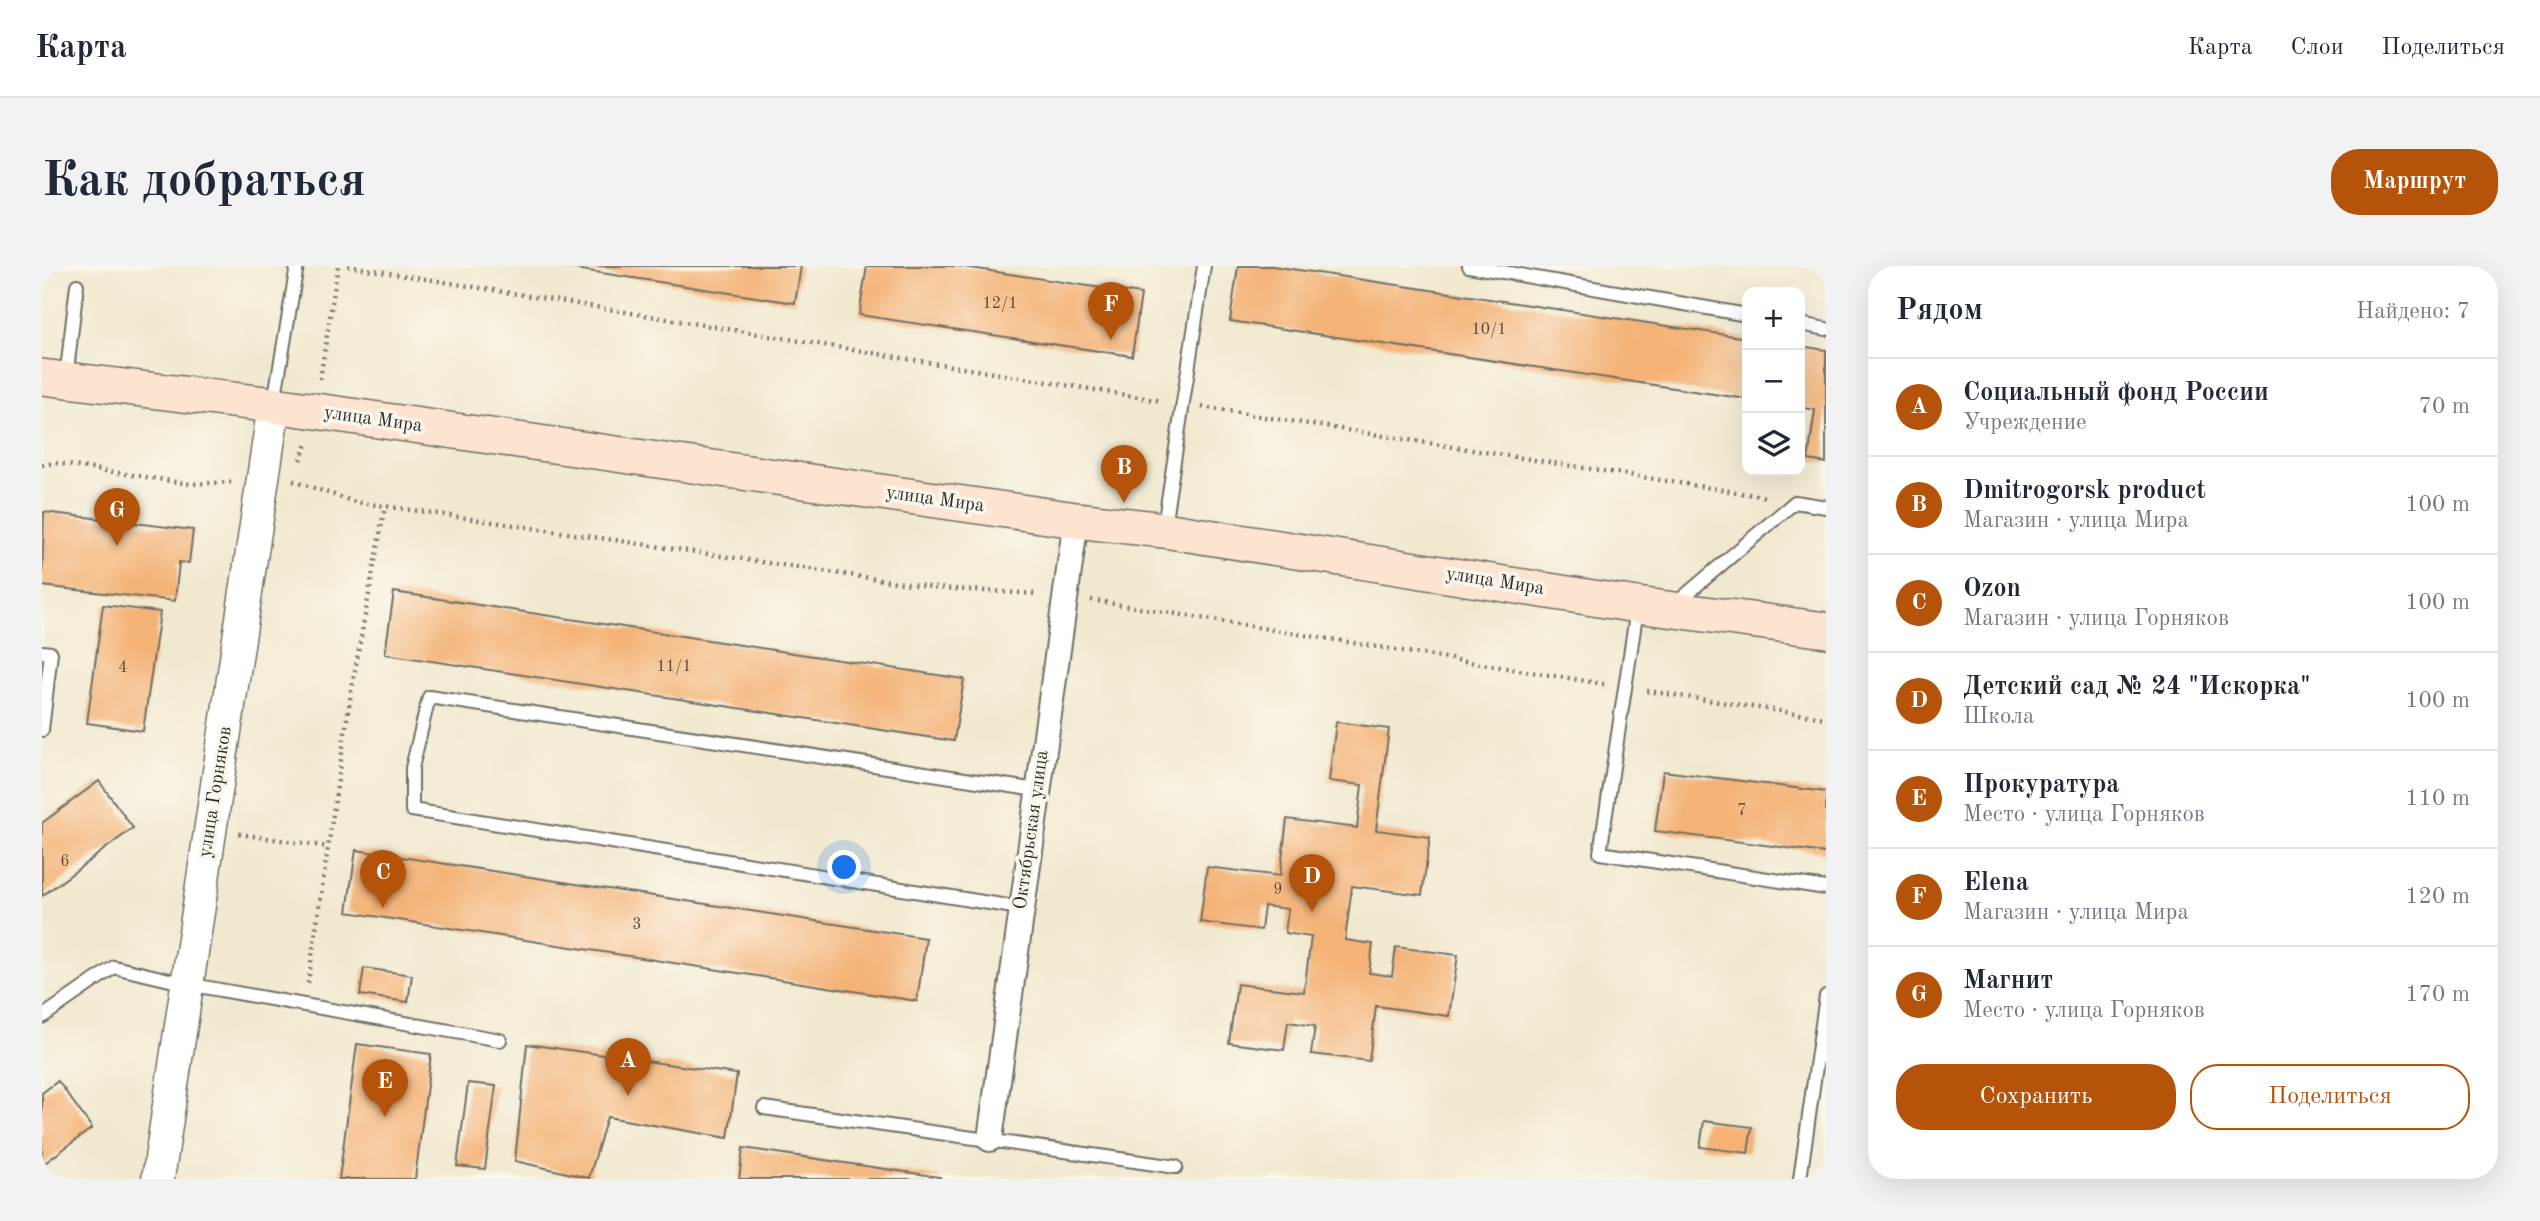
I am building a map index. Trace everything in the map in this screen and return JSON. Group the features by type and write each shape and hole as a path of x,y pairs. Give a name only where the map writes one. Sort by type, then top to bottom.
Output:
{"main road":[{"name":"улица Мира","path":"54,378 274,405 1076,520 1164,530 1826,630"}],"street":[{"name":"улица Горняков","path":"158,1179 274,405"},
{"name":"Октябрьская улица","path":"990,1139 1076,520"}],"lane":[{"path":"274,405 297,266"},
{"path":"1164,530 1204,266"},
{"path":"1469,266 1742,314"},
{"path":"54,378 77,285"},
{"path":"1805,325 1826,329"},
{"path":"1826,508 1796,502 1654,606 1600,853 1826,888"},
{"path":"42,652 51,653 42,730"},
{"path":"1020,908 412,810 412,768 429,697 1037,790"},
{"path":"42,1017 114,967 187,984 500,1040"},
{"path":"1800,1179 1826,996"},
{"path":"764,1108 1176,1167"}],"path":[{"path":"348,266 1796,502"},
{"path":"42,465 55,463 190,484 263,480"},
{"path":"305,1005 351,692 385,506"},
{"path":"238,834 328,847"}],"building":[{"path":"556,266 801,266 795,303"},
{"path":"867,266 958,266 1141,294 1132,356 859,315"},
{"path":"1238,266 1272,266 1742,337 1742,398 1230,321"},
{"path":"1805,347 1826,350 1826,463 1808,460 1815,410 1805,408"},
{"path":"44,512 193,530 189,563 179,562 175,601 42,586"},
{"path":"394,592 964,679 954,741 385,654"},
{"path":"103,605 160,612 143,731 87,723"},
{"path":"1336,722 1389,729 1376,830 1430,837 1422,895 1352,886 1345,940 1373,944 1369,973 1392,976 1396,947 1458,955 1449,1016 1376,1006 1369,1061 1311,1054 1315,1026 1288,1022 1284,1050 1229,1043 1237,984 1304,992 1311,937 1285,933 1288,909 1264,906 1261,930 1200,922 1207,867 1280,876 1287,819 1357,828 1362,785 1329,781"},
{"path":"1663,771 1826,792 1826,853 1655,831"},
{"path":"99,781 133,828 42,896 42,823"},
{"path":"356,850 926,938 917,1001 347,912"},
{"path":"364,968 412,975 408,1002 360,995"},
{"path":"357,1044 431,1054 415,1179 339,1179"},
{"path":"527,1044 737,1074 728,1138 607,1117 589,1178 515,1161"},
{"path":"58,1081 92,1128 42,1165 42,1093"},
{"path":"468,1083 496,1086 485,1169 457,1166"},
{"path":"1704,1121 1752,1127 1748,1153 1700,1147"},
{"path":"743,1148 940,1177 940,1179 739,1179"}],"place":[{"name":"Elena","path":"1111,340"},
{"name":"Dmitrogorsk product","path":"1124,503"},
{"name":"Магнит","path":"117,546"},
{"name":"Ozon","path":"383,908"},
{"name":"Детский сад № 24 \"Искорка\"","path":"1312,912"},
{"name":"Социальный фонд России","path":"628,1096"},
{"name":"Прокуратура","path":"385,1117"}]}
